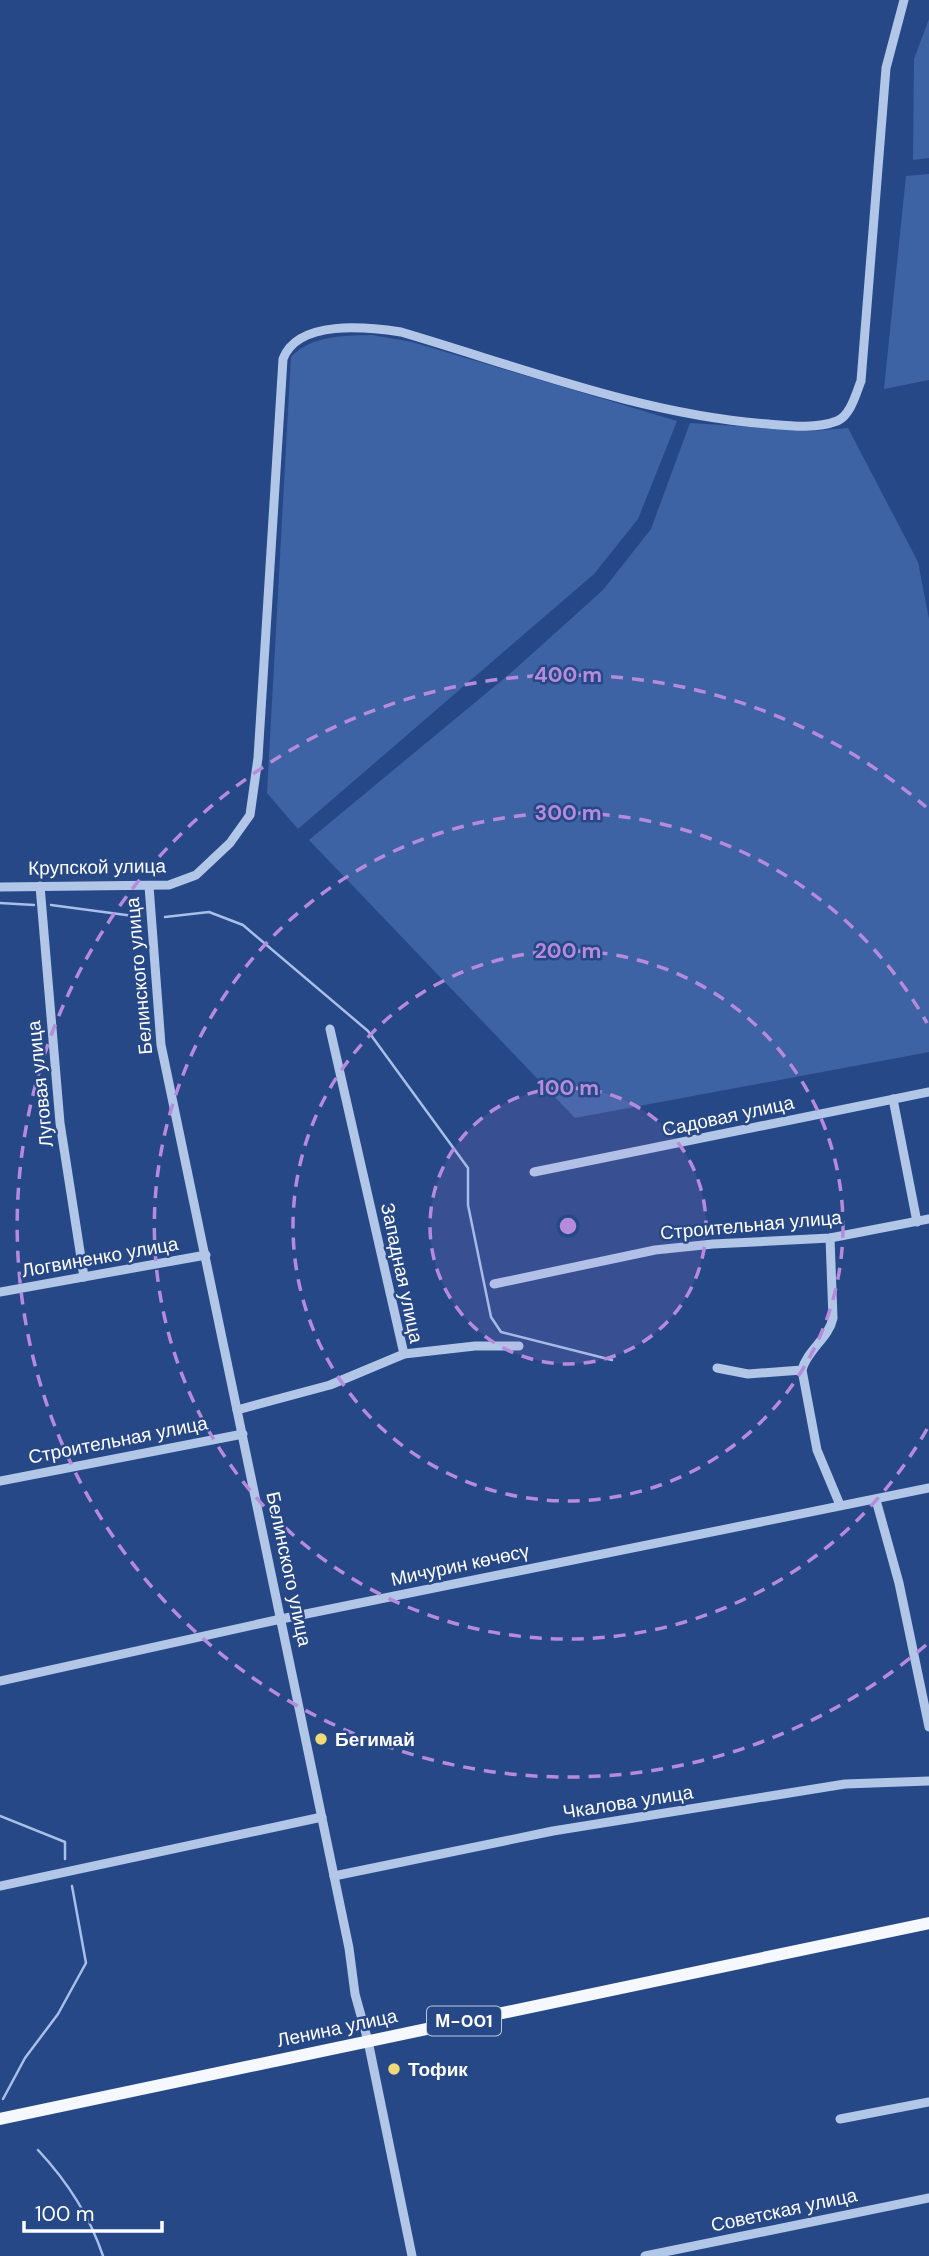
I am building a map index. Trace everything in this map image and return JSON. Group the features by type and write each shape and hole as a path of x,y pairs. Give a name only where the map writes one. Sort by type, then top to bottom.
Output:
{"main road":[{"name":"Ленина улица","path":"0,2119 929,1923"}],"street":[{"name":"Крупской улица","path":"0,887 169,885 196,875 230,842 250,815 258,758 283,359 287,348 303,338 332,329 373,328 401,331 679,413 796,426 821,425 841,420 850,408 862,381 886,68 904,0"},
{"name":"Луговая улица","path":"40,886 60,1123 83,1277"},
{"name":"Белинского улица","path":"149,886 160,1045 322,1817 355,1994 368,2041 412,2256"},
{"name":"Западная улица","path":"237,1410 330,1385 404,1354 330,1029"},
{"name":"Садовая улица","path":"534,1172 929,1091"},
{"path":"893,1099 917,1222"},
{"name":"Строительная улица","path":"494,1284 655,1251 713,1244 830,1238 929,1219"},
{"path":"830,1238 832,1326 805,1359 802,1370 817,1450 840,1505"},
{"name":"Логвиненко улица","path":"0,1292 206,1255"},
{"path":"404,1354 475,1346 519,1346"},
{"path":"717,1368 748,1374 802,1370"},
{"name":"Строительная улица","path":"0,1481 243,1434"},
{"name":"Мичурин көчөсү","path":"0,1681 281,1619 929,1488"},
{"path":"876,1500 899,1583 929,1727"},
{"name":"Чкалова улица","path":"334,1876 553,1831 832,1786 929,1782"},
{"path":"0,1886 322,1817"},
{"path":"840,2119 929,2102"},
{"name":"Советская улица","path":"645,2256 929,2198"}],"shaded area":[{"path":"929,19 929,158 913,160 914,59"},
{"path":"929,174 929,380 884,389 906,176"},
{"path":"372,335 412,342 677,421 638,519 594,574 298,829 267,793 291,357 308,344 318,341"},
{"path":"690,423 813,431 848,428 918,562 929,619 929,1052 575,1118 309,840 513,671 603,590 651,529"}],"waterway":[{"path":"0,903 34,905"},
{"path":"51,905 141,917"},
{"path":"165,917 209,912 243,925 368,1031 468,1168 468,1205 491,1317 501,1332 612,1360"},
{"path":"0,1816 65,1842 65,1859"},
{"path":"3,2099 25,2058 58,2014 86,1963 72,1886"},
{"path":"38,2150 76,2200 103,2256"}],"place":[{"name":"Бегимай","path":"321,1739"},
{"name":"Тофик","path":"394,2069"}]}
